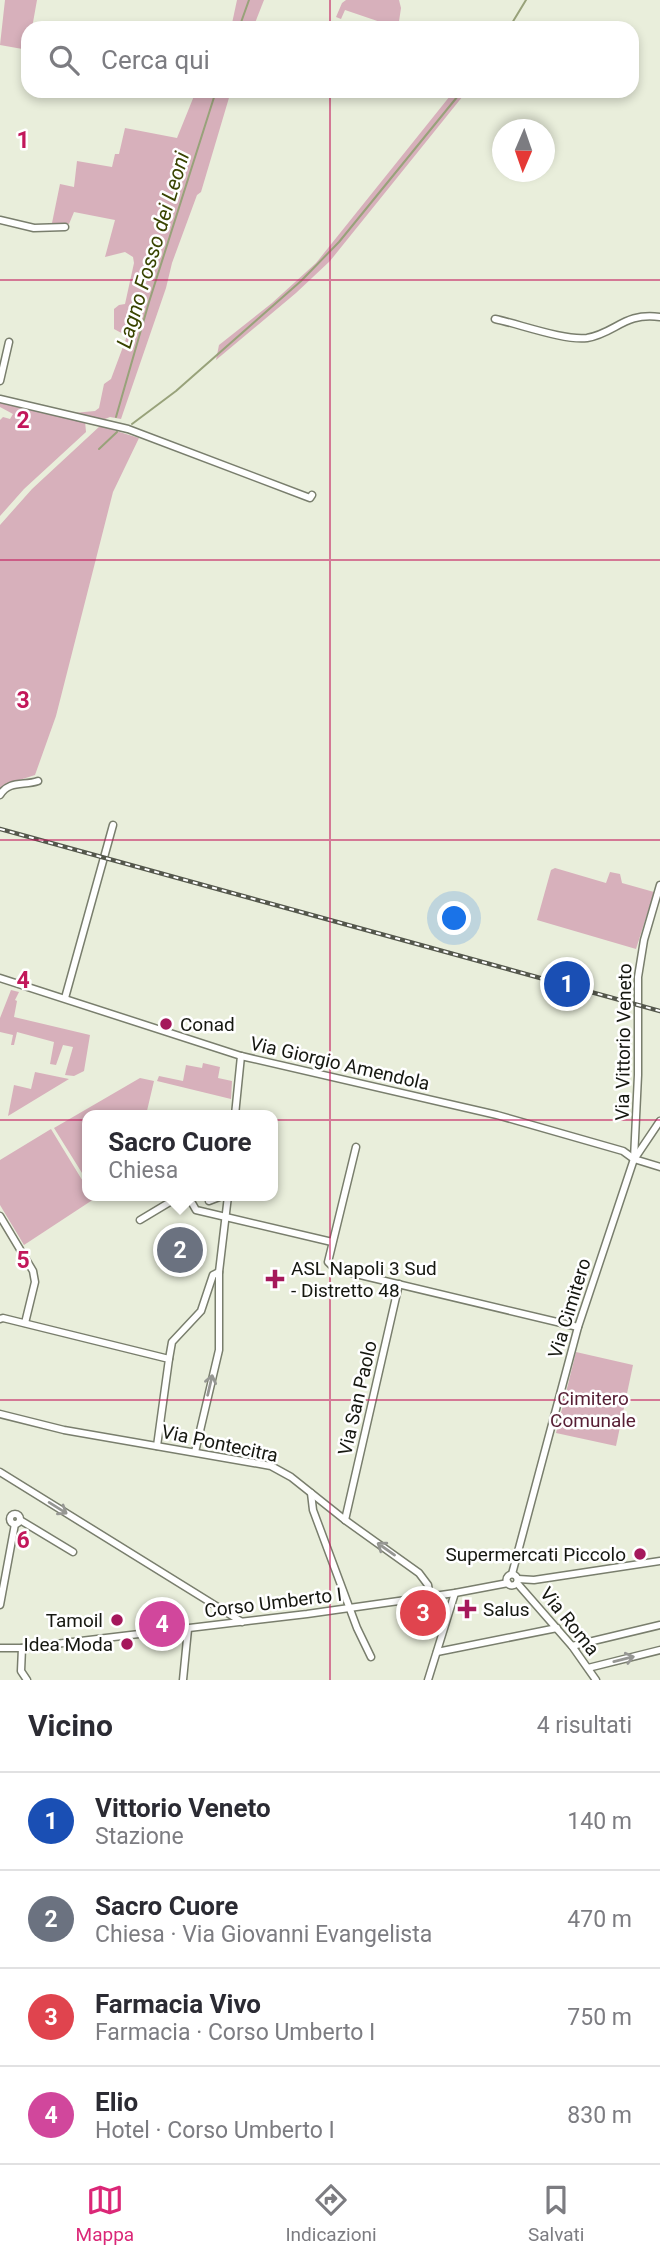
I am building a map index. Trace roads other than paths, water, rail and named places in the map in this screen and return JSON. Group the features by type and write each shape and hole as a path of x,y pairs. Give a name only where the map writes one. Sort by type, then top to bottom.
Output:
{"street":[{"path":"0,220 34,228 65,227"},
{"path":"495,319 553,334 583,338 597,335 635,317 660,317"},
{"path":"0,381 9,342"},
{"path":"0,399 128,429 310,498 312,495"},
{"path":"0,795 2,790 11,785 38,781"},
{"path":"65,999 113,825"},
{"name":"Via Vittorio Veneto","path":"634,1159 638,1076 638,977 643,940 660,885"},
{"name":"Via Giorgio Amendola","path":"0,978 241,1056 497,1115 623,1151 634,1159"},
{"path":"235,1110 241,1056"},
{"path":"660,1121 634,1159 660,1167"},
{"path":"356,1147 328,1262 335,1269 578,1326"},
{"name":"Via Cimitero","path":"508,1583 507,1577 512,1574 578,1326 634,1159"},
{"path":"140,1220 172,1201"},
{"path":"191,1201 197,1210 332,1242"},
{"path":"195,1452 219,1350 219,1272 227,1201"},
{"path":"0,1216 33,1270 36,1282 25,1323"},
{"path":"157,1446 172,1342 201,1311 213,1275 219,1272"},
{"name":"Via San Paolo","path":"345,1520 399,1284"},
{"path":"0,1319 169,1359"},
{"name":"Via Pontecitra","path":"0,1414 64,1430 271,1466 284,1472 419,1573 428,1585 430,1597"},
{"path":"0,1472 242,1622"},
{"path":"312,1493 313,1510 371,1657"},
{"path":"0,1517 15,1521 73,1552"},
{"path":"0,1605 15,1521"},
{"name":"Corso Umberto I","path":"0,1648 22,1648 351,1608 660,1561"},
{"name":"Via Roma","path":"512,1574 572,1646 596,1680"},
{"path":"428,1680 455,1593"},
{"path":"572,1646 660,1625"},
{"path":"437,1651 557,1628"},
{"path":"183,1680 188,1629"},
{"path":"22,1648 20,1671 27,1680"},
{"path":"588,1668 660,1650"}],"waterway":[{"name":"Lagno Fosso dei Leoni","path":"242,21 249,0"},
{"path":"513,21 526,0"},
{"name":"Lagno Fosso dei Leoni","path":"116,417 149,302 214,98"},
{"path":"132,424 176,391 301,281 339,242 456,98"},
{"name":"Lagno Fosso dei Leoni","path":"99,449 117,432"}],"railway":[{"path":"0,829 660,1011"}],"place":[{"name":"Vittorio Veneto","path":"567,984"},
{"name":"Conad","path":"166,1024"},
{"name":"Sacro Cuore","path":"180,1250"},
{"name":"ASL Napoli 3 Sud - Distretto 48","path":"275,1279"},
{"name":"Supermercati Piccolo","path":"640,1554"},
{"name":"Salus","path":"467,1609"},
{"name":"Farmacia Vivo","path":"423,1613"},
{"name":"Tamoil","path":"117,1620"},
{"name":"Elio","path":"162,1624"},
{"name":"Idea Moda","path":"127,1644"}],"park label":[{"name":"Cimitero Comunale","path":"593,1409"}]}
